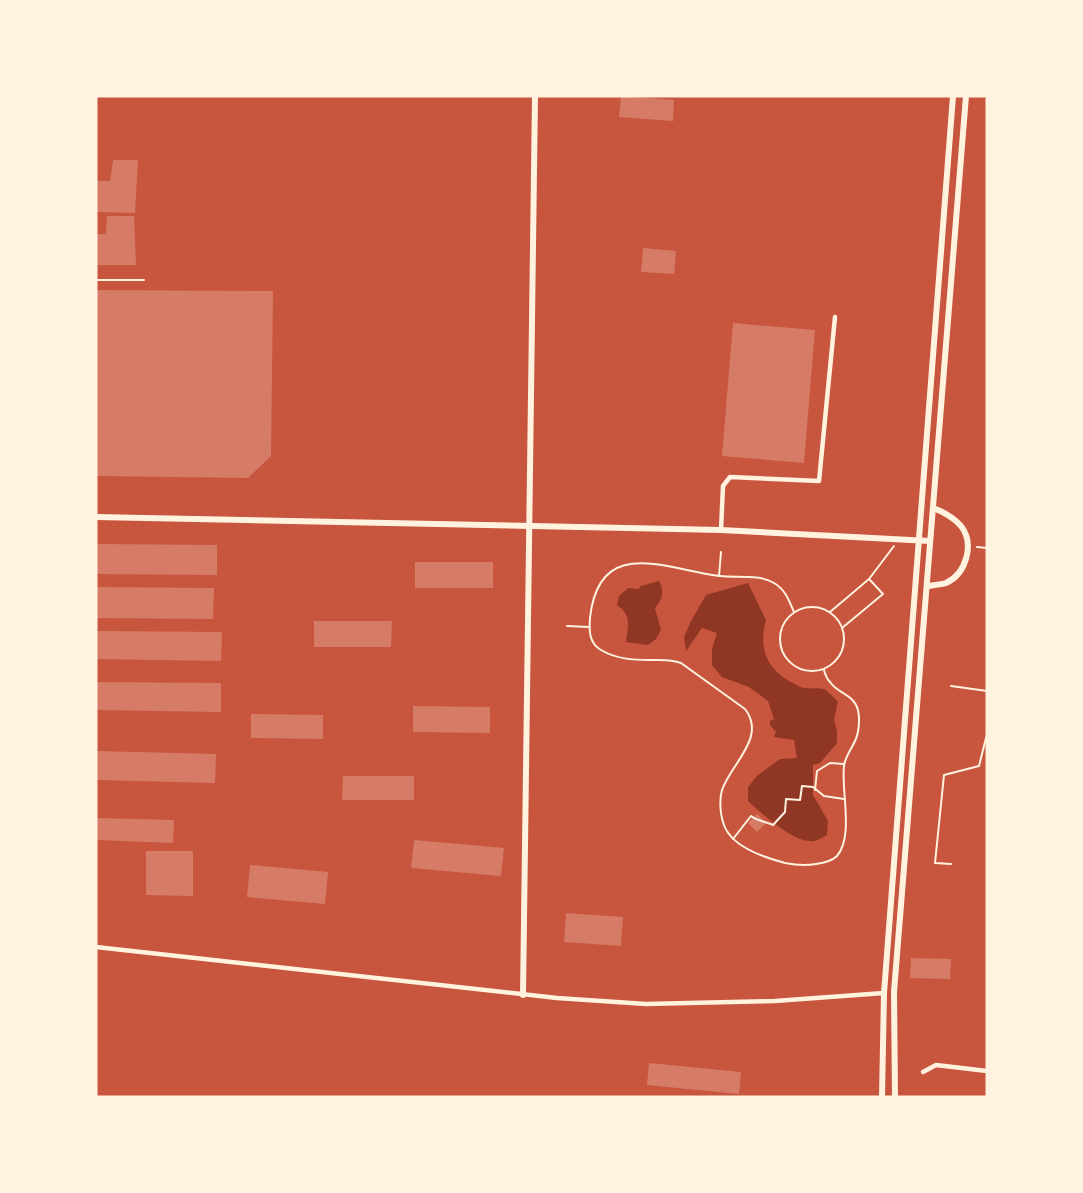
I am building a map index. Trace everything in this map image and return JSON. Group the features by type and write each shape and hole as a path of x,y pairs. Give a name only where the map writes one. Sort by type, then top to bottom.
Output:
{"street":[{"path":"523,995 535,96"},
{"path":"882,1097 884,993 953,96"},
{"path":"895,1097 894,992 966,96"},
{"path":"721,530 723,486 730,477 819,481 835,317"},
{"path":"927,586 945,583 960,572 967,556 968,546 963,528 949,515 933,508"},
{"path":"96,517 721,530 930,541"},
{"path":"96,947 523,995 646,1004 775,1001 884,993"},
{"path":"922,1072 936,1065 987,1071"}],"lane":[{"path":"96,280 144,280"}],"path":[{"path":"987,469 987,495"},
{"path":"830,612 869,579 900,539"},
{"path":"968,546 987,548"},
{"path":"719,576 721,552"},
{"path":"794,612 783,590 771,581 719,576 647,563 633,563 618,567 607,574 598,589 591,610 589,627 593,644 607,653 631,660 669,660 681,663 740,704 749,713 753,723 750,739 725,783 721,798 723,822 733,839 748,849 790,864 813,865 832,860 838,855 844,842 846,828 844,764 856,737 859,716 858,709 850,697 830,683 824,670"},
{"path":"842,628 883,594 869,579"},
{"path":"809,607 820,608 830,612 842,628 843,649 839,658 824,670 812,672 801,670 784,657 779,636 783,625 794,612 809,607"},
{"path":"567,626 589,627"},
{"path":"951,686 987,691"},
{"path":"951,864 936,862 944,775 979,766 987,734"},
{"path":"814,788 817,771 830,763 844,764"},
{"path":"733,839 751,816 756,820 773,825 785,812 786,799 800,800 802,786 814,788 824,796 844,799"}],"shaded area":[{"path":"659,581 662,596 655,608 661,630 656,639 648,645 626,642 628,621 625,613 617,605 619,596 628,588 638,589"},
{"path":"748,583 766,620 763,643 768,661 774,669 790,682 801,687 824,689 838,701 834,720 837,743 820,763 813,765 813,795 828,821 827,835 814,841 806,841 788,833 748,801 748,787 757,776 780,759 797,758 794,740 774,737 776,732 770,725 770,721 774,719 768,701 749,687 722,677 712,665 712,649 717,633 702,628 686,651 684,637 706,595"}],"building":[{"path":"621,96 674,100 673,121 619,117"},
{"path":"113,160 138,160 135,213 96,212 96,181 110,181"},
{"path":"107,216 134,216 136,265 96,265 96,234 106,234"},
{"path":"643,248 676,251 674,274 641,272"},
{"path":"96,290 273,291 271,456 248,478 96,476"},
{"path":"733,323 815,330 804,463 722,456"},
{"path":"96,544 217,545 217,575 96,574"},
{"path":"415,562 493,562 493,588 415,588"},
{"path":"96,587 214,588 213,619 96,618"},
{"path":"314,621 392,621 391,647 314,647"},
{"path":"96,631 222,632 221,661 96,659"},
{"path":"96,682 221,683 221,712 96,710"},
{"path":"413,706 490,707 490,733 413,732"},
{"path":"251,714 323,715 323,739 251,738"},
{"path":"96,751 216,754 215,783 96,780"},
{"path":"343,776 414,776 414,800 342,800"},
{"path":"757,814 766,823 757,832 748,823"},
{"path":"96,818 174,820 173,843 96,840"},
{"path":"414,840 504,848 501,876 411,868"},
{"path":"146,851 193,851 193,896 146,895"},
{"path":"250,865 328,872 325,904 247,897"},
{"path":"566,913 623,917 621,946 564,942"},
{"path":"911,958 951,959 950,979 910,978"},
{"path":"649,1063 741,1072 739,1094 647,1085"}]}
